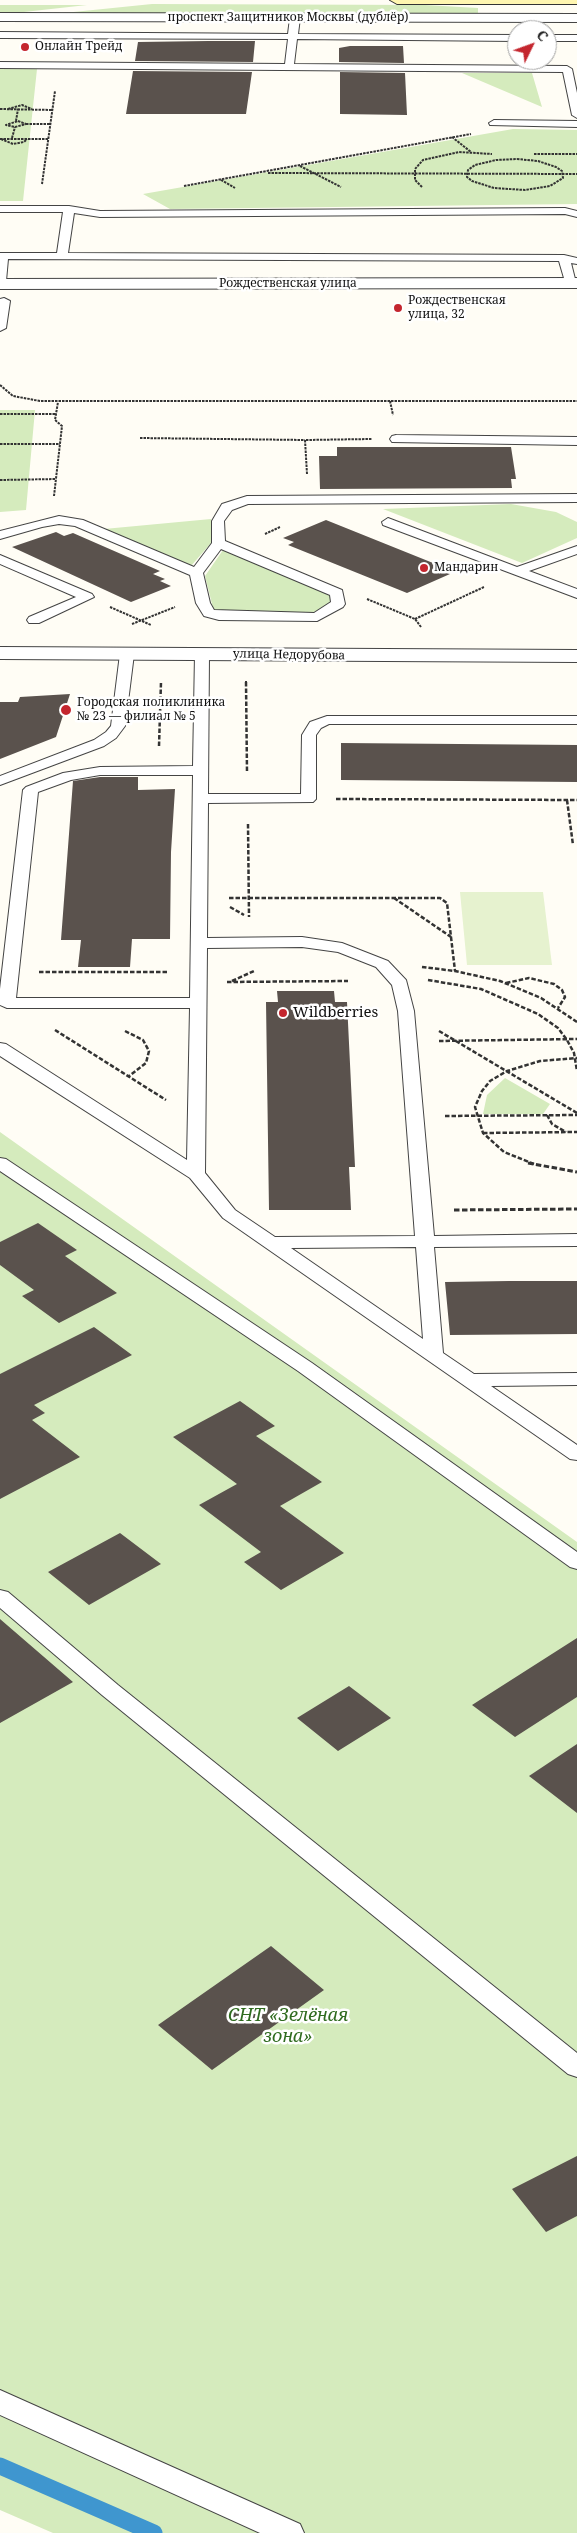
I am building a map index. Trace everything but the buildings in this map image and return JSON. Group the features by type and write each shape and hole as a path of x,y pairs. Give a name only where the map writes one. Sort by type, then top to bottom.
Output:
{"main road":[{"path":"397,0 577,0"}],"street":[{"path":"1,17 122,4"},
{"name":"проспект Защитников Москвы (дублёр)","path":"1,17 577,18"},
{"name":"Рождественская улица","path":"1,295 574,283"},
{"path":"1,295 23,301"},
{"name":"улица Недорубова","path":"0,653 577,656"}],"lane":[{"path":"289,68 295,18"},
{"path":"0,35 507,38"},
{"path":"557,38 577,38"},
{"path":"0,65 567,70 577,115"},
{"path":"494,124 577,124"},
{"path":"0,209 69,209 100,214 560,211 577,214"},
{"path":"62,256 69,209"},
{"path":"0,280 2,256 564,258 577,261"},
{"path":"564,258 574,283"},
{"path":"0,328 1,295"},
{"path":"396,439 577,441"},
{"path":"196,573 220,543 218,521 227,507 247,500 577,498"},
{"path":"0,535 51,521 78,523 196,573"},
{"path":"388,522 577,594"},
{"path":"196,573 201,596 208,613 219,616 317,617 338,604 337,593 220,543"},
{"path":"517,571 577,550"},
{"path":"0,559 87,597"},
{"path":"34,620 87,597"},
{"path":"0,782 99,743 111,736 118,726 127,654"},
{"path":"196,1174 202,654"},
{"path":"200,798 308,799 309,735 315,725 327,720 577,720"},
{"path":"198,1002 6,1003 31,790 56,780 83,773 201,770"},
{"path":"199,943 302,942 325,944 356,952 382,964 395,977 404,995 426,1241 434,1356"},
{"path":"0,1048 196,1174 208,1186 219,1204 229,1214 577,1454"},
{"path":"0,1163 305,1367 577,1562"},
{"path":"271,1243 577,1240"},
{"path":"469,1380 577,1379"},
{"path":"0,1597 117,1696 577,2067"},
{"path":"0,2402 290,2533"}],"path":[{"path":"39,209 59,66"},
{"path":"7,109 22,105 33,110"},
{"path":"0,109 53,110"},
{"path":"16,121 18,109"},
{"path":"0,124 16,121 26,124"},
{"path":"6,124 15,127 26,124 51,124"},
{"path":"12,139 15,127"},
{"path":"183,187 471,134"},
{"path":"452,137 472,152"},
{"path":"1,139 49,139"},
{"path":"1,139 6,143 13,144 24,142 27,139"},
{"path":"429,190 420,186 415,180 415,169 424,160 448,154 472,152 492,154"},
{"path":"534,154 577,154"},
{"path":"467,174 474,165 484,162 517,159 548,164 556,167 563,174"},
{"path":"258,173 577,174"},
{"path":"467,174 472,181 507,190 525,190 550,186 563,178 563,174"},
{"path":"0,387 13,396 40,401 577,401"},
{"path":"51,521 62,426 55,420 58,401"},
{"path":"140,438 396,439 390,401"},
{"path":"0,414 56,414"},
{"path":"305,440 309,500"},
{"path":"0,444 60,444"},
{"path":"0,480 56,479"},
{"path":"125,627 201,596"},
{"path":"87,597 157,628"},
{"path":"158,771 161,676"},
{"path":"308,799 577,800"},
{"path":"567,800 573,845"},
{"path":"394,897 451,937"},
{"path":"224,898 435,897 443,899 447,903 454,971"},
{"path":"382,964 454,971 505,983 541,998 577,1022"},
{"path":"10,972 198,972"},
{"path":"395,977 446,982 501,996 538,1014 558,1028 567,1040 576,1058 577,1071"},
{"path":"505,983 529,978 554,984 562,990 565,997 558,1008"},
{"path":"6,1003 63,1035 197,1118"},
{"path":"121,1030 142,1040 149,1051 146,1063 128,1076"},
{"path":"63,1035 70,1032"},
{"path":"408,1041 577,1040"},
{"path":"576,1058 529,1064 499,1075 482,1091 475,1107 483,1133 504,1152 528,1163 577,1172"},
{"path":"547,1115 555,1127 567,1132"},
{"path":"415,1116 577,1115"},
{"path":"483,1133 577,1132"},
{"path":"423,1210 577,1210"}],"green space":[{"path":"152,4 425,5 478,8 478,14 44,15"},
{"path":"0,5 87,5 0,14"},
{"path":"0,69 37,69 23,201 0,201"},
{"path":"462,73 532,73 542,107"},
{"path":"513,129 577,130 577,204 170,209 143,194"},
{"path":"0,410 35,410 26,510 0,512"},
{"path":"511,504 556,512 577,522 577,538 522,563 383,509"},
{"path":"211,519 211,543 191,566 104,529"},
{"path":"223,550 330,594 331,604 314,612 214,612 205,576"},
{"path":"460,892 543,892 552,965 467,965"},
{"path":"505,1078 550,1104 543,1114 483,1114 487,1095"},
{"name":"СНТ «Зелёная зона»","path":"0,1132 577,1542 577,2533 53,2533 0,2510"}],"waterway":[{"path":"0,2466 154,2533"}],"place":[{"name":"Онлайн Трейд","path":"25,47"},
{"name":"Рождественская улица, 32","path":"398,308"},
{"name":"Мандарин","path":"424,568"},
{"name":"Городская поликлиника № 23 — филиал № 5","path":"66,710"},
{"name":"Wildberries","path":"283,1013"}]}
